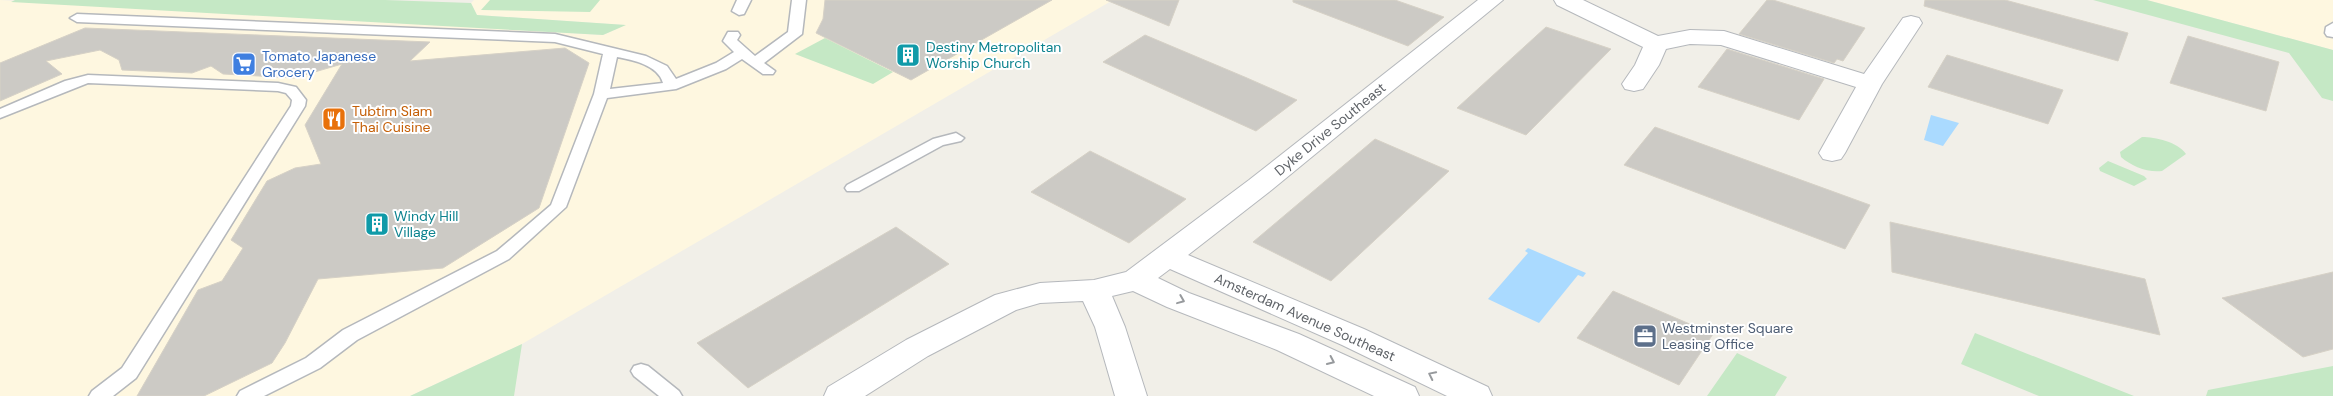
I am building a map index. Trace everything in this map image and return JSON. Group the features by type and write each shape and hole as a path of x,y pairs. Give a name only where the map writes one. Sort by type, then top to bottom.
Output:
{"street":[{"name":"Dyke Drive Southeast","path":"1168,257 1492,0"},
{"path":"1566,0 1656,44 1679,37 1706,36 1724,38 1870,84"},
{"path":"1832,153 1870,84 1911,23"},
{"path":"1634,84 1647,65 1656,44"},
{"path":"840,396 916,348 1006,302 1040,293 1094,290 1136,280 1168,257"},
{"name":"Amsterdam Avenue Southeast","path":"1168,257 1353,337 1476,396"},
{"path":"1136,280 1178,300 1305,350 1403,396"},
{"path":"1094,290 1110,327 1131,396"}],"lane":[{"path":"755,63 795,34 799,0"},
{"path":"77,18 554,38 634,56 666,74 671,86"},
{"path":"2332,34 2333,27"},
{"path":"733,34 730,41 755,63 768,70"},
{"path":"246,396 313,363 350,335 503,255 558,208 601,94 611,52"},
{"path":"601,94 671,86 720,66 743,53"},
{"path":"0,114 70,84 88,79 278,87 291,90 299,100 298,106 129,373 99,396"},
{"path":"853,188 938,142 956,138"},
{"path":"641,371 672,396"}],"shaded area":[{"path":"0,0 603,35 625,25 477,15 471,3 474,0 1113,0 522,344 410,396 0,396"},
{"path":"2147,0 2333,0 2333,50"}],"green space":[{"path":"15,0 385,0 471,3 477,15 626,25 603,35 11,2"},
{"path":"490,0 600,0 590,12 481,10"},
{"path":"2093,0 2147,0 2333,50 2333,101 2322,98 2289,53"},
{"path":"825,38 893,72 873,84 795,54"},
{"path":"2142,137 2160,139 2172,143 2186,154 2162,171 2140,168 2121,157 2120,152"},
{"path":"2108,161 2147,179 2134,186 2100,171 2099,168"},
{"path":"1975,333 2134,396 2039,396 1961,364"},
{"path":"522,344 514,396 410,396"},
{"path":"1737,353 1787,377 1775,396 1707,396"},
{"path":"2333,366 2333,396 2206,396 2208,390"}],"water":[{"path":"1931,115 1959,123 1943,146 1924,140"},
{"path":"1528,248 1586,273 1583,277 1578,275 1539,323 1488,299 1528,253 1525,251"}],"building":[{"name":"Destiny Metropolitan Worship Church","path":"825,0 1052,0 911,80 816,33 823,19"},
{"path":"1106,0 1179,0 1169,26"},
{"path":"1293,0 1395,0 1444,17 1408,46 1293,2"},
{"path":"1767,0 1773,0 1865,28 1843,61 1837,59 1834,63 1739,34"},
{"path":"1925,0 2005,0 2128,33 2118,61 1924,6"},
{"path":"1546,27 1611,49 1526,135 1457,108"},
{"name":"Windy Hill Village","path":"85,28 430,42 410,61 565,48 589,63 539,208 443,268 318,279 285,343 272,363 204,396 137,396 198,290 222,281 243,248 231,240 267,181 295,168 321,164 305,125 342,64 294,78 223,74 211,66 192,73 122,70 119,60 100,50 46,61 62,74 0,101 0,63"},
{"path":"1145,35 1297,100 1256,131 1103,62"},
{"path":"2188,36 2279,62 2266,111 2170,83"},
{"path":"1727,49 1824,79 1799,120 1698,87"},
{"path":"1947,55 2063,90 2048,124 1928,87"},
{"path":"1655,127 1870,205 1845,249 1624,165"},
{"path":"1375,139 1449,171 1331,281 1253,242"},
{"path":"1090,151 1186,199 1129,243 1031,192"},
{"path":"1890,222 2145,279 2160,335 1892,272"},
{"path":"896,227 949,264 748,388 697,343"},
{"path":"2333,272 2333,349 2303,357 2222,298"},
{"name":"Westminster Square Leasing Office","path":"1613,291 1713,334 1679,385 1577,338"}],"place":[{"name":"Destiny Metropolitan Worship Church","path":"908,55"},
{"name":"Tomato Japanese Grocery","path":"244,64"},
{"name":"Tubtim Siam Thai Cuisine","path":"334,119"},
{"name":"Windy Hill Village","path":"377,224"},
{"name":"Westminster Square Leasing Office","path":"1645,336"}]}
